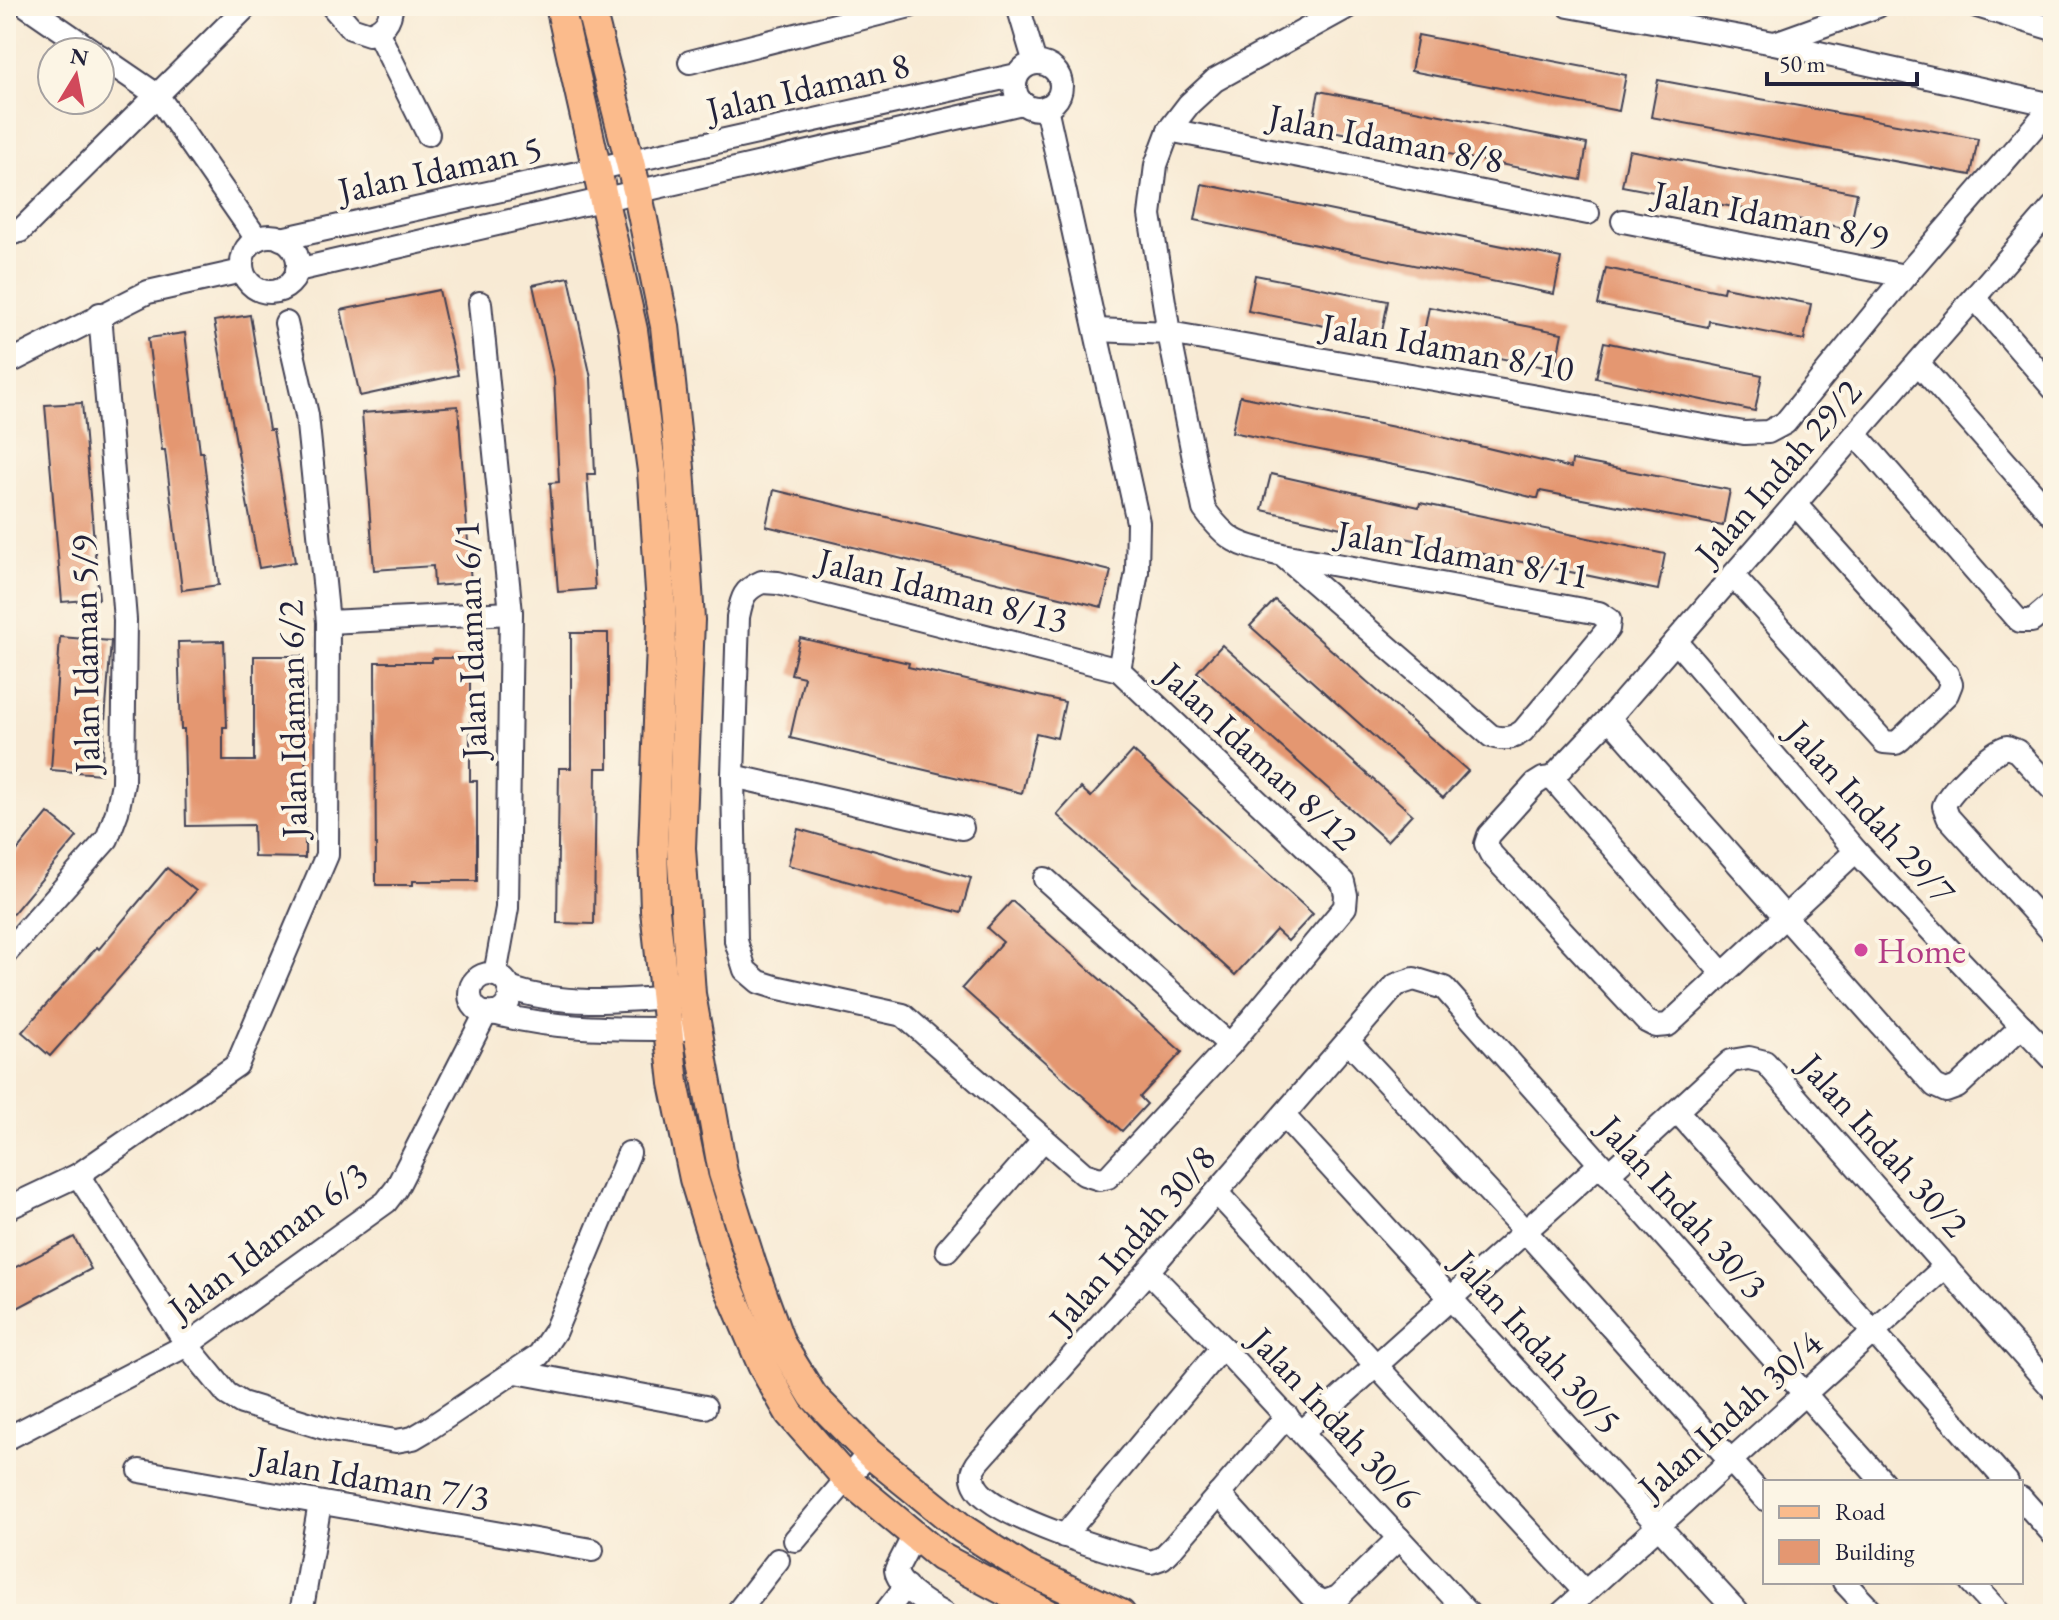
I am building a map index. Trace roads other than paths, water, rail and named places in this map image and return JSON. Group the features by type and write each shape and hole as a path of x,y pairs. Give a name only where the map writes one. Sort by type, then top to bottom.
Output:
{"main road":[{"path":"560,6 621,194 633,330 652,471 662,620 653,848 655,910 678,996 696,1029 723,1173 781,1344 813,1396 869,1453 963,1529 1025,1569 1121,1614"},
{"path":"590,6 614,166"},
{"path":"678,996 668,1029 674,1083 694,1179 723,1274 762,1365 790,1414 847,1479 941,1557 1048,1614"}],"street":[{"path":"27,6 71,36"},
{"path":"6,235 20,231 247,6"},
{"path":"332,6 359,33 377,31 389,19 391,6"},
{"path":"690,62 910,6"},
{"path":"1018,6 1026,69 1015,90 1022,103 1034,109 1053,104 1061,91 1059,76 1049,65 1026,69"},
{"path":"1169,333 1150,215 1156,165 1169,130 1189,104 1215,80 1349,6"},
{"path":"1569,6 1774,43 2053,105 1905,276"},
{"path":"1774,43 1878,6"},
{"path":"1977,6 2053,29"},
{"path":"377,31 428,134"},
{"path":"116,67 157,95 257,239"},
{"name":"Jalan Idaman 8","path":"614,166 1026,69"},
{"name":"Jalan Idaman 8","path":"621,194 1022,103"},
{"path":"1046,107 1138,522 1137,572 1119,670"},
{"path":"831,117 840,144"},
{"name":"Jalan Idaman 8/8","path":"1169,130 1588,213"},
{"name":"Jalan Idaman 5","path":"281,239 614,166"},
{"name":"Jalan Idaman 5","path":"297,270 621,194"},
{"name":"Jalan Idaman 8/9","path":"1623,221 1905,276"},
{"name":"Jalan Indah 29/2","path":"1723,974 1668,1025 1656,1026 1646,1021 1491,854 1486,844 1489,835 1535,784 1552,778 1609,718 1975,298 2048,223"},
{"path":"257,239 281,239 295,251 297,270 288,285 270,292 253,286 242,271 244,252 257,239"},
{"path":"6,364 148,292 242,271"},
{"name":"Jalan Idaman 8/10","path":"1096,330 1169,333 1744,433 1768,432 1785,423 1905,276"},
{"path":"1975,298 2053,388"},
{"name":"Jalan Idaman 6/1","path":"480,303 511,613 507,908 502,981"},
{"name":"Jalan Idaman 5/9","path":"6,953 107,839 123,783 125,620 100,314"},
{"name":"Jalan Idaman 6/2","path":"6,1209 78,1175 237,1065 327,855 328,622 307,415 286,323"},
{"name":"Jalan Idaman 8/11","path":"1169,333 1204,509 1218,528 1237,544 1599,613 1609,620 1608,629 1523,731 1516,736 1499,738 1491,736 1282,555"},
{"path":"1918,363 2053,516"},
{"path":"1856,434 2015,617 2020,621 2032,621 2053,603"},
{"path":"1733,576 1879,739 1896,743 1947,694 1950,679 1795,504"},
{"name":"Jalan Idaman 8/13","path":"733,776 738,617 742,599 749,587 762,582 778,583 1119,670"},
{"path":"328,622 511,613"},
{"name":"Jalan Indah 29/7","path":"1676,641 1856,851 2053,1059"},
{"name":"Jalan Idaman 8/12","path":"1119,670 1343,882 1345,907 1230,1045"},
{"path":"1609,718 1940,1090 1957,1087 2022,1026"},
{"path":"2053,790 2012,748 2001,748 1945,801 1945,812 2053,933"},
{"path":"962,828 733,776 736,941 745,970 759,982 775,987 903,1015 1084,1174 1100,1179 1115,1172 1230,1045 1045,879"},
{"path":"1552,778 1723,974 1856,851"},
{"path":"678,996 563,1001 534,997 482,975 470,989 475,1007 490,1013 561,1027 696,1029"},
{"name":"Jalan Indah 30/8","path":"1064,1536 989,1499 978,1490 973,1480 973,1468 1396,985 1414,979 1429,982"},
{"path":"490,1013 505,1007 510,995 502,981"},
{"name":"Jalan Indah 30/3","path":"1429,982 1444,988 1881,1480"},
{"name":"Jalan Idaman 6/3","path":"6,1439 187,1345 390,1197 490,1013"},
{"path":"1348,1041 1525,1231 1763,1497"},
{"name":"Jalan Indah 30/2","path":"1064,1536 1151,1562 1162,1558 1219,1494 1294,1424 1377,1365 1525,1231 1677,1111 1731,1061 1749,1058 1765,1062 2053,1389"},
{"path":"1677,1111 2005,1480"},
{"name":"Jalan Indah 30/5","path":"1284,1116 1739,1614"},
{"path":"947,1250 1044,1139"},
{"path":"78,1175 187,1345 227,1394 242,1403 331,1430 396,1441 413,1438 430,1428 539,1355 555,1331 629,1153"},
{"path":"1217,1193 1585,1592"},
{"name":"Jalan Indah 30/4","path":"1561,1614 1946,1266"},
{"name":"Jalan Indah 30/6","path":"1148,1271 1469,1614"},
{"path":"1064,1536 1222,1347"},
{"path":"516,1372 705,1407"},
{"path":"795,1540 869,1453"},
{"name":"Jalan Idaman 7/3","path":"140,1471 592,1550"},
{"path":"1219,1494 1310,1595 1324,1602 1338,1597 1399,1538"},
{"path":"2023,1500 2053,1534"},
{"path":"301,1614 320,1503"},
{"path":"914,1535 896,1570 897,1576 936,1612"},
{"path":"736,1614 778,1560"},
{"path":"1846,1584 1874,1614"},
{"path":"1973,1584 2000,1614"},
{"path":"884,1614 906,1586"}],"place":[{"name":"Home","path":"1861,950"}]}
